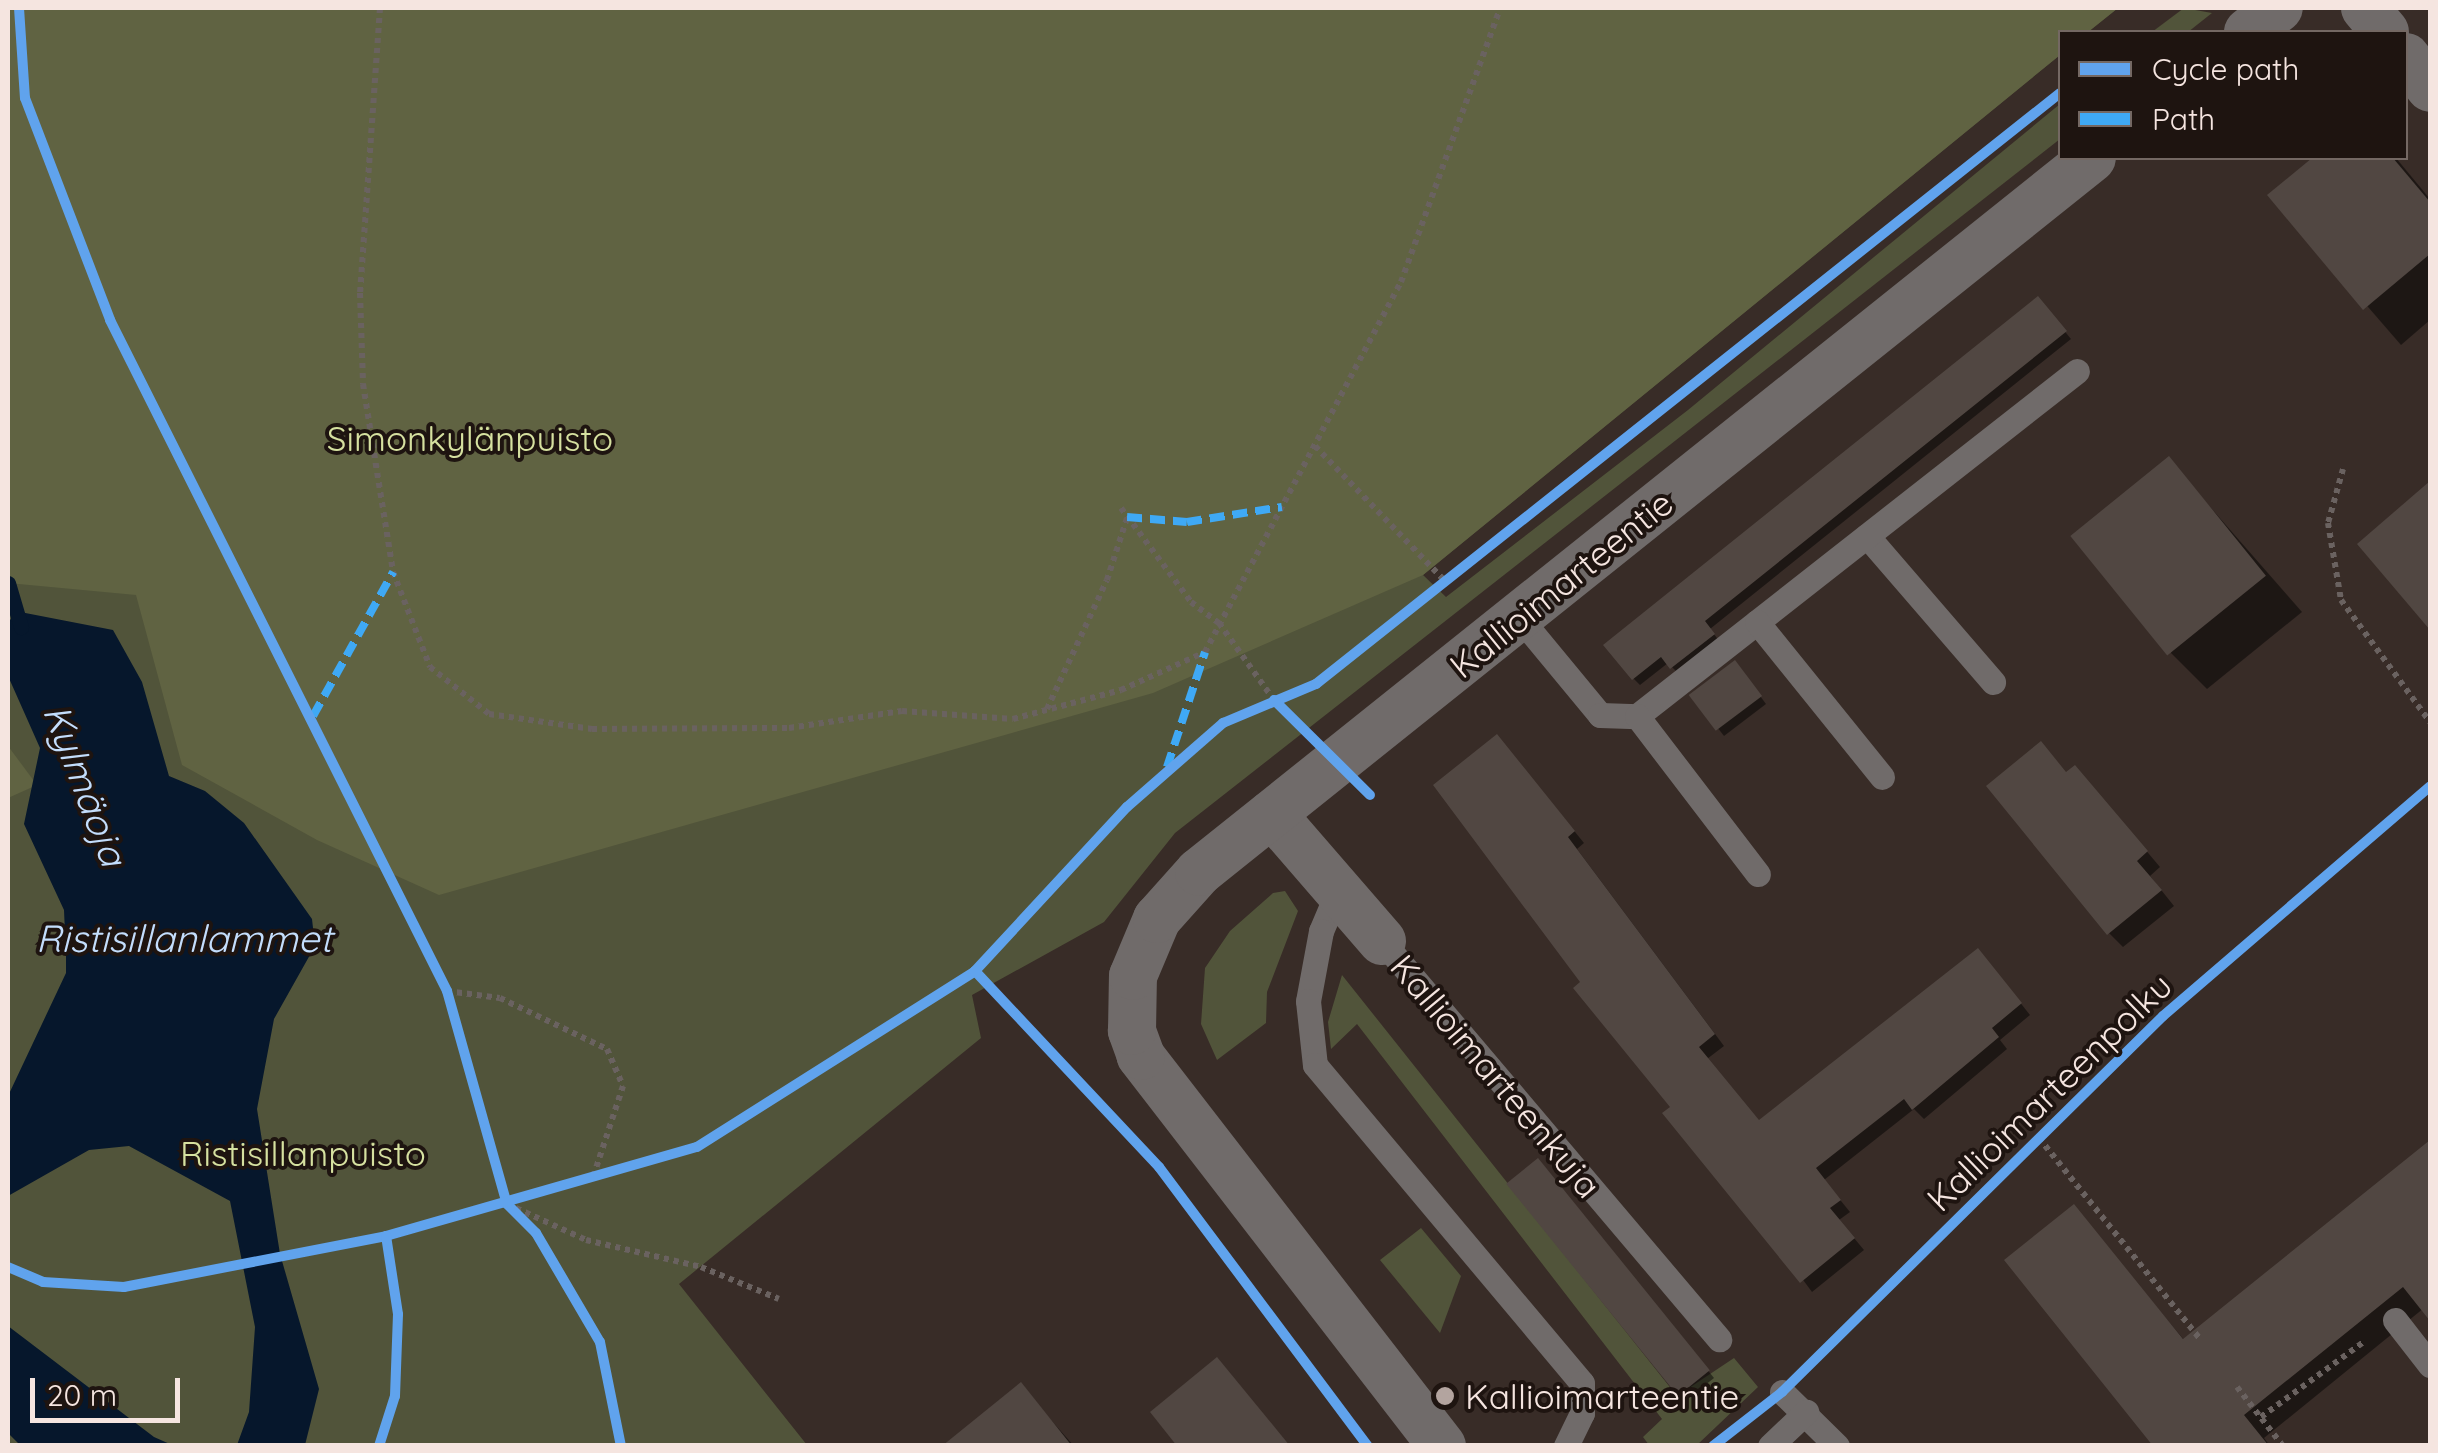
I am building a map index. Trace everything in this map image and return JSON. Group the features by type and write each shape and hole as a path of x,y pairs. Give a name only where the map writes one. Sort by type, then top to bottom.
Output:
{"street":[{"path":"2251,30 2280,8"},
{"path":"2365,8 2383,30"},
{"path":"2408,60 2430,88"},
{"name":"Kallioimarteentie","path":"1442,1446 1186,1120 1132,1032 1133,976 1158,919 1199,872 2090,160"},
{"name":"Kallioimarteenkuja","path":"1272,814 1382,942"}],"lane":[{"path":"1519,617 1600,714 1637,716 2076,371"},
{"path":"1867,536 1993,682"},
{"path":"1757,622 1882,777"},
{"path":"1637,716 1758,874"},
{"path":"1338,891 1321,930 1308,1000 1315,1065 1582,1383 1582,1413 1566,1446"},
{"name":"Kallioimarteenkuja","path":"1382,942 1719,1339"},
{"path":"2394,1320 2430,1365"},
{"path":"1782,1392 1837,1446"},
{"path":"1770,1446 1806,1412"}],"path":[{"path":"380,8 360,293 363,384 393,572 430,667 490,714 592,729 788,728 902,711 1013,719 1121,690 1205,652 1401,282 1500,8"},
{"path":"1315,446 1448,584"},
{"path":"2343,469 2328,523 2341,600 2430,722"},
{"path":"1121,508 1192,602 1219,623 1274,700 1339,761"},
{"path":"1046,710 1108,580 1127,517"},
{"path":"1434,595 1463,572"},
{"path":"1257,708 1288,695"},
{"path":"438,974 452,1009"},
{"path":"447,992 500,998 606,1049 623,1086 593,1177"},
{"path":"2039,1138 2201,1340"},
{"path":"576,1183 610,1172"},
{"path":"502,1186 507,1204 536,1233"},
{"path":"490,1208 524,1199"},
{"path":"507,1204 586,1240 701,1268 778,1299"},
{"path":"2260,1417 2394,1320"},
{"path":"2238,1387 2284,1446"}],"green space":[{"name":"Simonkylänpuisto","path":"8,8 2118,8 2090,30 2058,30 2058,57 1423,575 1446,597 1688,410 2058,106 2058,141 1175,833 1104,922 972,995 981,1038 679,1284 807,1445 8,1446"},
{"name":"Simonkylänpuisto","path":"8,8 2118,8 2090,30 2058,30 2058,57 1423,575 1153,693 439,895 317,840 182,765 136,595 8,583"},
{"path":"2184,8 2212,13 2191,30 2155,30"},
{"path":"8,746 37,785 8,798"},
{"path":"1285,891 1298,911 1267,992 1266,1023 1217,1060 1201,1024 1205,968 1230,931 1273,893"},
{"path":"1342,975 1677,1396 1734,1358 1758,1387 1697,1445 1649,1445 1643,1437 1662,1419 1357,1024 1331,1049 1328,1022"},
{"path":"1421,1228 1461,1276 1440,1333 1380,1260"}],"water":[{"name":"Ristisillanlammet","path":"15,611 113,630 142,682 169,776 205,791 244,823 312,919 315,946 274,1019 257,1109 280,1254 319,1389 305,1445 237,1445 249,1412 255,1327 230,1201 129,1146 89,1150 8,1196 8,1096 66,973 64,910 24,824 40,748 8,676 8,624"},
{"path":"8,1326 154,1437 172,1445 20,1445 8,1433"}],"building":[{"path":"2310,160 2395,160 2430,202 2430,254 2363,310 2267,195"},
{"path":"2038,296 2067,331 1705,621 1715,634 1670,669 1661,657 1632,680 1603,645"},
{"path":"2169,456 2266,576 2167,656 2070,536"},
{"path":"2430,481 2430,630 2357,544"},
{"path":"1735,660 1762,696 1716,731 1689,695"},
{"path":"1497,734 1575,831 1568,837 1715,1034 1699,1047 1759,1120 1978,948 2022,1003 1992,1028 1999,1037 1912,1110 1904,1099 1816,1168 1841,1200 1830,1208 1855,1238 1800,1283 1662,1113 1670,1107 1573,988 1580,982 1433,785"},
{"path":"2041,741 2066,772 2075,765 2148,851 2137,861 2162,890 2107,935 1986,786"},
{"path":"2430,1140 2430,1321 2403,1287 2244,1415 2269,1446 2153,1446 2004,1260 2074,1204 2183,1339"},
{"path":"1538,1158 1710,1370 1678,1396 1506,1184"},
{"path":"1217,1357 1290,1446 1177,1446 1150,1412"},
{"path":"1021,1382 1072,1446 942,1446"}],"waterway":[{"name":"Kylmäoja","path":"8,583 21,627"}],"marked path":[{"path":"1127,517 1187,522 1282,507"},
{"path":"313,716 393,572"},
{"path":"1167,767 1205,652"}],"cycle path":[{"path":"19,8 25,98 110,320 447,991 507,1204 536,1233 600,1342 621,1446"},
{"path":"8,1267 43,1282 124,1287 386,1236 697,1147 975,971 1127,807 1223,723 1316,684 2058,95"},
{"path":"1274,700 1370,795"},
{"name":"Kallioimarteenpolku","path":"1713,1446 1782,1392 2163,1016 2430,786"},
{"path":"975,971 1159,1167 1368,1446"},
{"path":"379,1446 395,1396 398,1314 386,1236"}],"place":[{"name":"Kallioimarteentie","path":"1445,1396"}],"park label":[{"name":"Ristisillanpuisto","path":"303,1153"}]}
